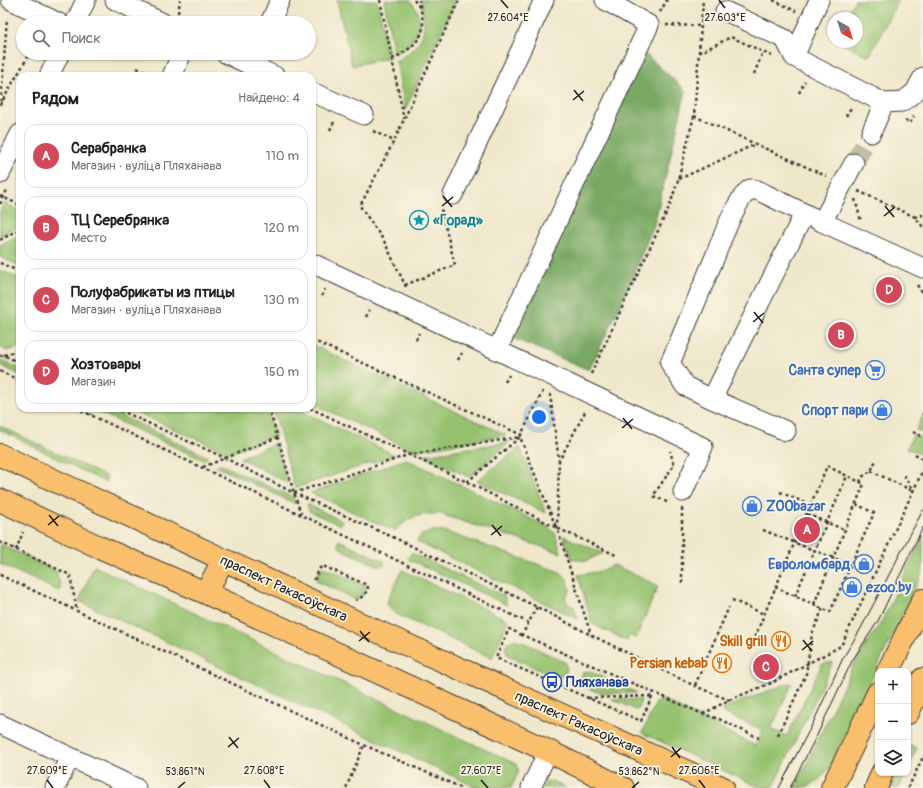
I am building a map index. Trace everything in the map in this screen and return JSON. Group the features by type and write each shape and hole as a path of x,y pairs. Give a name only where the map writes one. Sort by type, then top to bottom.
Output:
{"main road":[{"name":"праспект Ракасоўскага","path":"0,455 223,560 722,788"},
{"path":"0,500 206,593 548,751 623,788"},
{"path":"206,593 223,560"},
{"path":"889,668 923,600"},
{"path":"911,706 923,679"},
{"path":"832,788 875,699"},
{"path":"876,788 881,776"}],"lane":[{"path":"78,16 86,0"},
{"path":"115,0 148,16"},
{"path":"273,16 280,0"},
{"path":"453,195 544,0"},
{"path":"497,350 649,25 605,0"},
{"path":"794,57 820,0"},
{"path":"9,8 36,16"},
{"path":"725,11 785,39 794,57 884,103 902,102 915,92 923,77"},
{"path":"51,72 57,60"},
{"path":"174,72 179,60"},
{"path":"254,60 270,72"},
{"path":"316,94 364,115"},
{"path":"871,133 884,103"},
{"path":"3,163 16,141"},
{"path":"822,222 854,163"},
{"path":"786,431 685,386 670,364 730,222 746,192 750,189 757,190 804,214 923,268"},
{"path":"712,399 804,214"},
{"path":"316,265 703,447 679,499"},
{"path":"0,724 136,788"},
{"path":"531,788 548,751"},
{"path":"55,788 70,757"}],"path":[{"path":"380,0 404,119"},
{"path":"414,0 420,8"},
{"path":"392,60 407,51 418,38 423,27 419,0"},
{"path":"408,291 384,241 360,206 394,141 459,0"},
{"path":"559,461 593,396 589,379 670,205 678,180 694,116 703,0"},
{"path":"773,0 811,18"},
{"path":"1,104 9,8"},
{"path":"660,24 702,26"},
{"path":"754,74 763,52"},
{"path":"19,72 26,60"},
{"path":"137,68 144,72"},
{"path":"1,104 16,78"},
{"path":"694,116 915,217 923,227"},
{"path":"678,180 756,144"},
{"path":"0,196 16,203"},
{"path":"915,217 923,215"},
{"path":"0,240 16,231"},
{"path":"0,263 16,270"},
{"path":"316,342 521,436 556,528 591,635"},
{"path":"2,356 16,351"},
{"path":"2,356 16,361"},
{"path":"0,371 16,379"},
{"path":"467,482 521,436 545,387"},
{"path":"549,387 559,461 556,528"},
{"path":"316,411 467,482 556,528 618,556"},
{"path":"84,412 529,623"},
{"path":"90,412 92,416"},
{"path":"124,412 225,458 294,493 397,539 695,686 729,700"},
{"path":"270,412 301,514"},
{"path":"913,432 923,437"},
{"path":"294,493 408,455 521,436"},
{"path":"202,467 278,437"},
{"path":"668,502 653,496 674,465 669,445"},
{"path":"915,454 923,459"},
{"path":"860,482 862,477 871,471 876,460"},
{"path":"750,648 827,466 864,484 814,604"},
{"path":"703,714 729,700 771,683 841,646 923,470"},
{"path":"871,471 913,491"},
{"path":"904,474 913,491"},
{"path":"795,596 847,476"},
{"path":"780,492 810,505"},
{"path":"679,499 682,509 682,586"},
{"path":"775,587 830,612 874,513 856,504"},
{"path":"806,514 845,530"},
{"path":"763,530 850,565"},
{"path":"0,542 70,575 77,611"},
{"path":"307,578 316,582 320,568 323,566 367,585 368,588 366,593 354,600"},
{"path":"0,575 364,745 462,788"},
{"path":"732,600 764,614"},
{"path":"522,635 537,607"},
{"path":"695,686 729,607"},
{"path":"778,735 806,674 812,634 823,608"},
{"path":"654,692 641,721 496,658 509,629 654,692 703,714 719,719 759,738"},
{"path":"588,698 652,696"},
{"path":"346,788 364,745"},
{"path":"908,788 923,757"}],"green space":[{"path":"337,0 377,0 390,57 352,66"},
{"path":"384,0 410,0 417,10 420,27 416,36 406,48 394,54"},
{"path":"421,0 456,0 405,110 396,61 414,48 423,34 424,22"},
{"path":"855,0 898,0 869,57 851,48 863,48 863,12 849,12"},
{"path":"642,51 686,91 654,225 619,308 589,370 510,337"},
{"path":"4,203 16,208 16,227 0,237 0,211"},
{"path":"16,236 16,264 0,257 0,245"},
{"path":"0,270 16,277 16,348 7,351 0,347"},
{"path":"316,347 506,435 414,451 316,405"},
{"path":"2,360 16,367 16,373 0,365 0,361"},
{"path":"98,412 112,412 208,457 203,460"},
{"path":"135,412 267,412 276,435 229,453"},
{"path":"274,412 304,412 395,455 295,488"},
{"path":"923,417 923,433 916,430"},
{"path":"0,426 107,477 105,482 0,430"},
{"path":"913,435 923,439 923,447 920,454 907,448"},
{"path":"510,442 469,477 423,455"},
{"path":"276,443 288,483 240,458"},
{"path":"520,447 546,513 477,481"},
{"path":"406,459 548,527 555,533 561,553 440,514 427,514 415,517 405,522 395,531 311,493"},
{"path":"220,464 294,498 296,504 215,466"},
{"path":"307,504 342,521 340,525 309,511"},
{"path":"433,531 443,531 560,572 566,578 570,587 570,590 565,598 568,604 574,607 578,619 417,542 420,536"},
{"path":"563,536 603,553 586,561 572,559"},
{"path":"923,536 923,571 877,668 875,668 875,672 829,769 814,783 806,787 795,788 853,666 884,617"},
{"path":"339,540 385,562 384,564 379,566 343,550 338,546"},
{"path":"0,544 56,571 61,589 59,591 0,564"},
{"path":"411,553 504,596 507,605 408,559"},
{"path":"614,565 658,586 636,638 629,635 627,641 592,624 578,575 597,572"},
{"path":"94,566 516,764 519,771 511,788 478,788 79,601"},
{"path":"323,567 366,586 364,593 359,598 354,599 317,581 318,573"},
{"path":"402,570 506,619 508,622 492,658 394,613 387,602"},
{"path":"516,639 565,662 567,669 564,675 556,678 508,655 505,648 508,642"},
{"path":"833,662 773,788 761,788 642,733 656,703 663,700 756,746 763,730 722,712 724,708 789,683 792,684 771,729 787,736 822,664"},
{"path":"589,671 637,693 600,693 582,686 580,680 583,673"},
{"path":"612,699 641,700 639,708 636,710"},
{"path":"911,745 917,748 911,761"},
{"path":"896,776 905,776 899,788 890,788"},
{"path":"552,781 566,788 542,788 546,782"}],"tunnel":[{"path":"854,163 871,133"}],"tram line":[{"path":"779,788 813,723 843,658 860,630 923,510"},
{"path":"790,788 852,661 878,621 923,527"}],"place":[{"name":"«Горад»","path":"419,220"},
{"name":"Хозтовары","path":"889,290"},
{"name":"ТЦ Серебрянка","path":"841,335"},
{"name":"Санта супер","path":"875,370"},
{"name":"Спорт пари","path":"882,410"},
{"name":"ZOObazar","path":"752,506"},
{"name":"Серабранка","path":"807,530"},
{"name":"Евроломбард","path":"864,564"},
{"name":"ezoo.by","path":"852,587"},
{"name":"Skill grill","path":"781,641"},
{"name":"Persian kebab","path":"722,663"},
{"name":"Полуфабрикаты из птицы","path":"766,667"},
{"name":"Пляханава","path":"552,682"}]}
